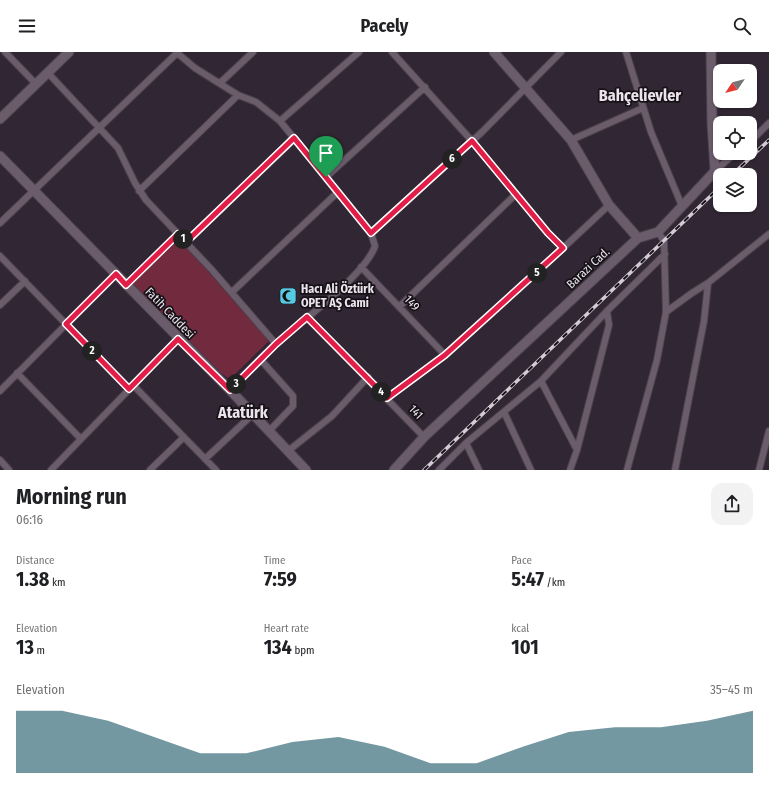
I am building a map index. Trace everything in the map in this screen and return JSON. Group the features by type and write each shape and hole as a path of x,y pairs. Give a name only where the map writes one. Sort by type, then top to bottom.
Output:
{"street":[{"path":"5,52 36,84"},
{"path":"0,119 69,52"},
{"path":"0,223 177,52 195,68 220,84 238,95 256,102 280,121 371,233 375,246 370,257 326,302 276,344 230,390"},
{"path":"220,84 253,52"},
{"path":"280,121 359,52"},
{"path":"392,52 425,87 563,248"},
{"path":"494,52 570,140 609,205 638,238"},
{"path":"371,233 472,141 561,52"},
{"path":"626,52 643,108 682,206"},
{"path":"711,52 712,124 716,168"},
{"path":"48,72 118,148 139,190 232,292 276,344"},
{"path":"326,177 425,87"},
{"path":"139,190 238,95"},
{"path":"570,140 643,108"},
{"path":"757,135 769,123"},
{"path":"186,242 294,138"},
{"name":"Fatih Caddesi","path":"0,156 269,430 306,470"},
{"path":"719,168 728,160"},
{"path":"627,470 657,360 666,312 664,241 658,232 713,174"},
{"path":"232,292 338,192"},
{"path":"400,306 516,194"},
{"path":"387,398 445,355 609,205"},
{"name":"Barazi Cad.","path":"394,470 424,437 638,238 658,232"},
{"path":"126,285 178,234"},
{"path":"666,312 708,283 769,234"},
{"path":"439,470 466,443 541,381 607,311 665,254"},
{"path":"0,256 66,324 184,437 216,470"},
{"name":"149","path":"361,266 445,355"},
{"path":"0,391 116,274"},
{"path":"0,305 25,281"},
{"path":"675,470 702,329 708,283"},
{"path":"570,470 577,450 609,325 607,311"},
{"name":"141","path":"307,317 368,377 424,437"},
{"path":"51,470 178,339"},
{"path":"260,359 293,396 295,402 293,406 269,430"},
{"path":"18,373 81,439"},
{"path":"288,451 332,416 368,377"},
{"path":"541,381 577,450"},
{"path":"504,412 532,470"},
{"path":"205,459 253,414"},
{"path":"759,470 769,431"},
{"path":"150,470 184,437"},
{"path":"466,443 479,470"},
{"path":"0,460 9,470"}],"shaded area":[{"path":"176,239 181,241 268,339 268,342 233,376 228,378 221,373 132,282"}],"railway":[{"path":"739,168 769,140"},
{"path":"424,470 713,194"}],"place":[{"name":"Hacı Ali Öztürk OPET AŞ Cami","path":"288,296"}],"district":[{"name":"Bahçelievler","path":"640,95"},
{"name":"Atatürk","path":"243,412"}],"route":[{"path":"294,138 326,177 371,233 472,141 548,233 563,248 445,355 387,398 368,377 307,317 276,344 230,390 178,339 129,389 66,324 116,274 126,285 178,234 186,242 294,138"}]}
